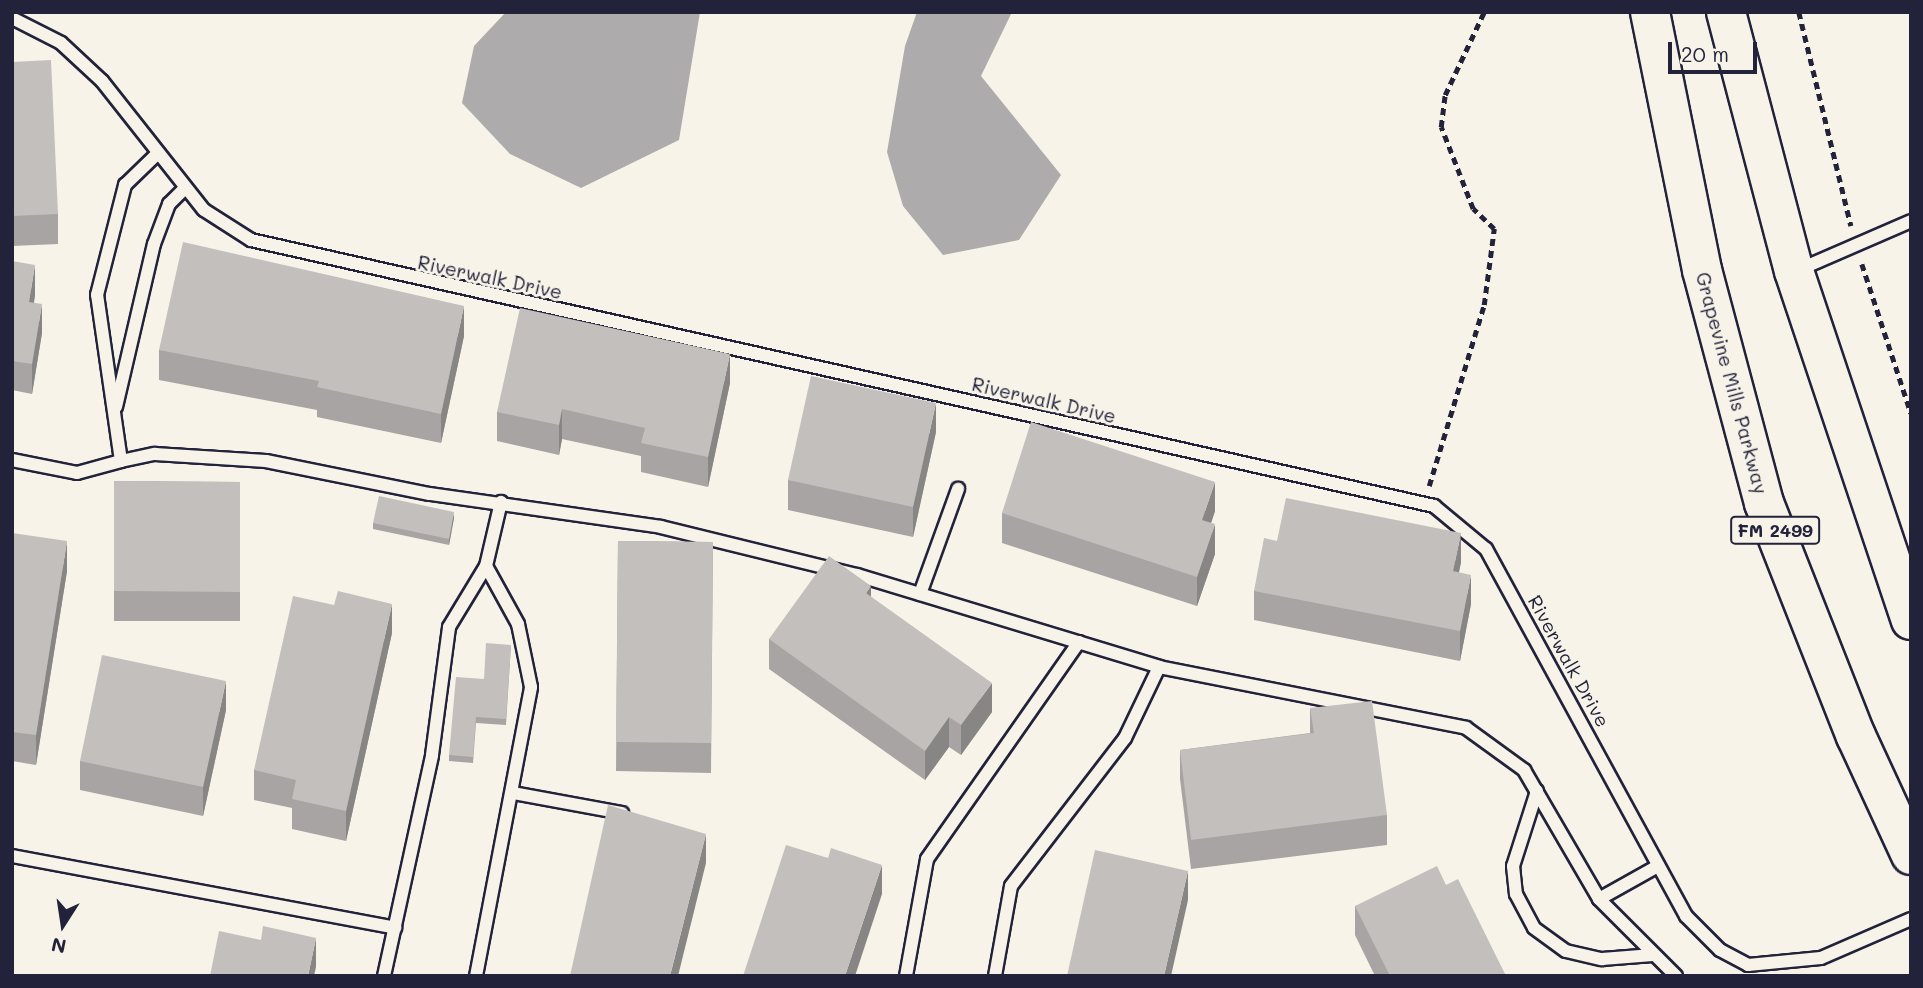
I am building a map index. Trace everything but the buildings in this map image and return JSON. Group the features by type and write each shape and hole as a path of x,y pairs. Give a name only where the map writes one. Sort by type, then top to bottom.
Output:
{"main road":[{"name":"Grapevine Mills Parkway","path":"1650,12 1702,270 1764,503 1856,736 1911,855"},
{"path":"1726,12 1794,271 1911,620"}],"lane":[{"name":"Riverwalk Drive","path":"12,18 61,43 102,80 184,189 251,240 348,266 1424,504 1486,549 1686,916 1720,950 1748,965 1821,958 1911,919"},
{"path":"121,461 116,407 100,346 97,295 125,186 159,153"},
{"path":"116,407 154,244 169,204 184,189"},
{"path":"1794,271 1857,249 1910,226"},
{"path":"12,460 77,473 155,454 266,461 662,527 920,594 1159,667 1465,728 1524,770 1599,899 1676,976"},
{"path":"920,594 958,489"},
{"path":"384,976 432,755 449,627 486,566 501,502"},
{"path":"476,976 513,793 531,687 518,624 486,566"},
{"path":"905,976 928,859 1079,642"},
{"path":"995,976 1011,886 1125,738 1159,667"},
{"path":"1537,791 1513,866 1516,894 1534,928 1566,951 1602,959 1653,955"},
{"path":"513,793 636,815"},
{"path":"12,856 396,928"},
{"path":"1599,899 1658,866"}],"path":[{"path":"1424,504 1484,305 1494,229 1473,209 1441,127 1445,95 1484,12"},
{"path":"1799,12 1857,249 1911,413"}],"shaded area":[{"path":"506,12 700,12 679,140 581,188 510,154 462,103 474,46"},
{"path":"917,12 1012,12 981,76 1061,175 1019,240 943,255 903,206 887,152 905,46"}]}
